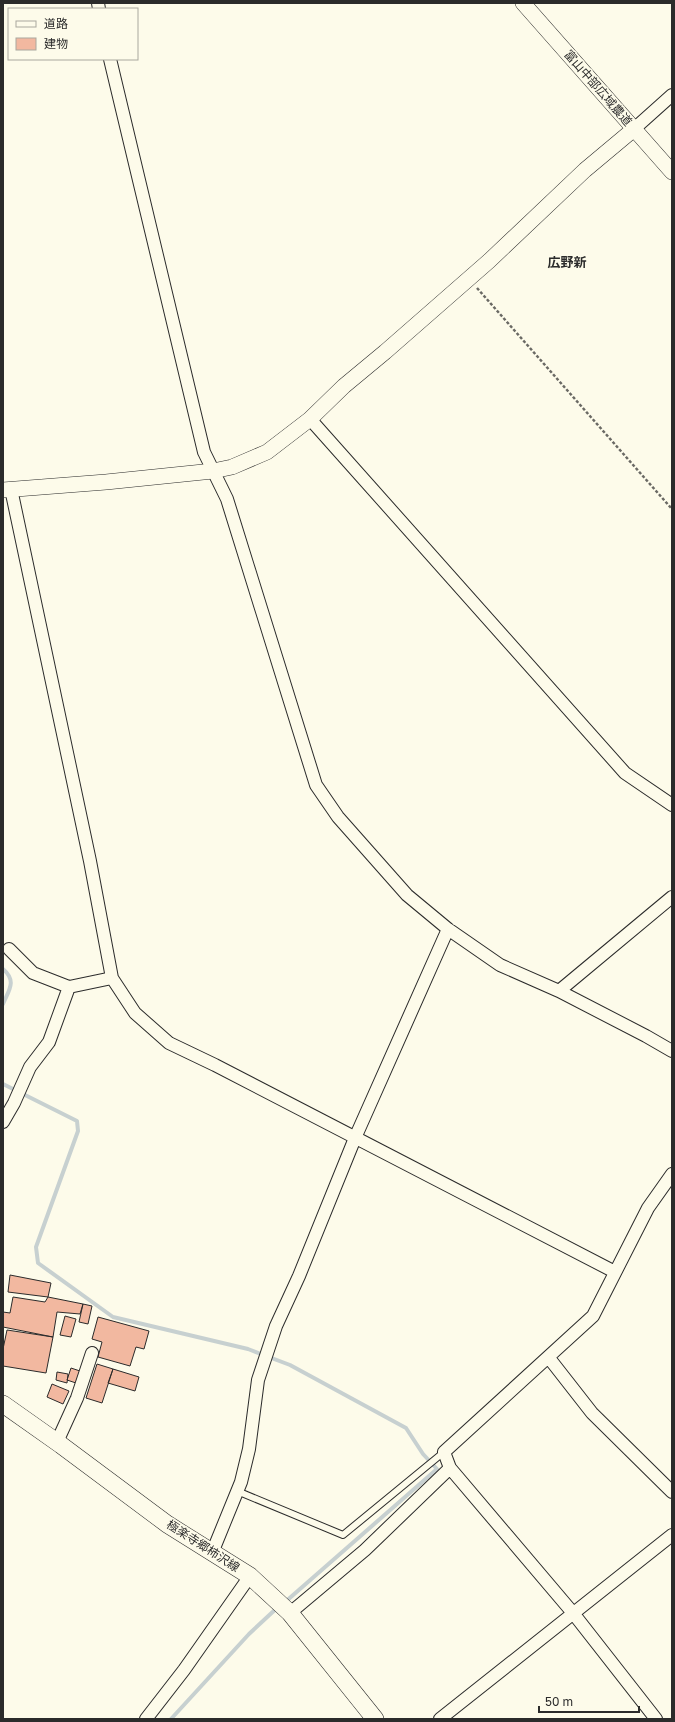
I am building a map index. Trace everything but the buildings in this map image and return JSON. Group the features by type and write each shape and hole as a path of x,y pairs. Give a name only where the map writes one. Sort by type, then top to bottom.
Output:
{"main road":[{"name":"極楽寺郷柿沢線","path":"3,1404 57,1442 167,1524 250,1576 290,1613 375,1719"}],"street":[{"name":"富山中部広域農道","path":"523,3 672,172"},
{"path":"110,60 204,452 227,499 316,785 338,817 407,895 448,929 500,965 559,991 672,1051"},
{"path":"615,1272 215,1065 169,1043 135,1012 112,978 90,861 7,490 213,471 232,467 267,452 310,419 344,386 469,279 585,170 672,95"},
{"path":"310,419 625,774 672,804"},
{"path":"559,991 672,898"},
{"path":"212,1553 237,1491 249,1449 258,1380 276,1326 299,1276 355,1138 448,929"},
{"path":"9,949 32,973 69,987 112,978"},
{"path":"3,1122 14,1103 30,1067 49,1042 69,987"},
{"path":"656,1719 573,1613 450,1468 444,1452 549,1358 593,1316 648,1208 672,1174"},
{"path":"57,1442 77,1398 92,1353"},
{"path":"549,1358 592,1413 672,1492"},
{"path":"290,1613 365,1550 450,1468"},
{"path":"440,1719 672,1535"},
{"path":"146,1719 184,1670 250,1576"}],"lane":[{"path":"237,1491 343,1535 444,1452"}],"path":[{"path":"469,279 672,509"}],"waterway":[{"path":"3,969 7,973 11,982 3,1004"},
{"path":"3,1084 77,1121 78,1131 36,1247 38,1263 113,1317 248,1349 290,1365 406,1428 423,1454 437,1469 284,1603"},
{"path":"171,1719 249,1634 278,1607"}],"district":[{"name":"広野新","path":"567,262"}]}
